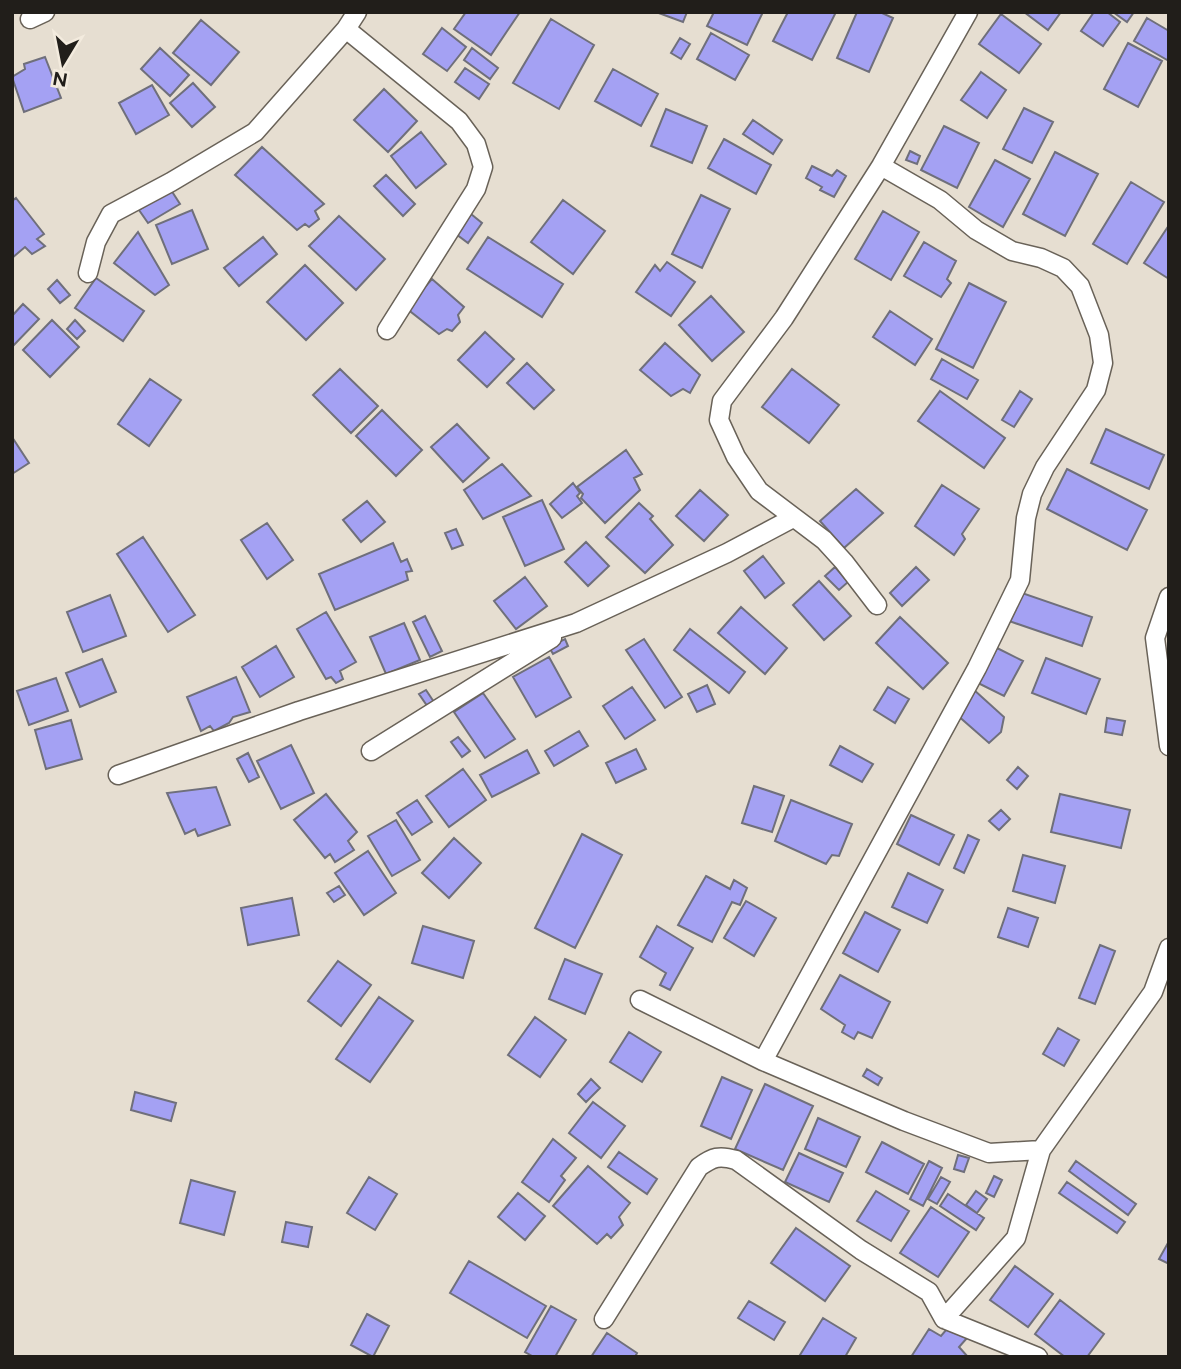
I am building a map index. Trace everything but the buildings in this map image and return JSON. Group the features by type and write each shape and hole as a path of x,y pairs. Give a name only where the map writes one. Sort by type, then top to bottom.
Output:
{"street":[{"path":"88,273 96,242 111,214 255,132 346,29 357,12"},
{"path":"877,605 824,540 759,491 736,457 719,420 722,401 784,318 881,166 968,12"},
{"path":"346,29 459,121 476,144 484,167 476,190 387,330"},
{"path":"763,1061 1008,606 1020,580 1031,494 1045,467 1096,390 1103,363 1099,335 1080,286 1063,268 1041,258 1012,251 976,230 940,200 881,166"},
{"path":"371,751 576,623 727,553 793,518"},
{"path":"1169,597 1162,640 1169,746"},
{"path":"118,775 299,711 576,623"},
{"path":"944,1319 1016,1238 1041,1150 1164,977 1169,948"},
{"path":"640,1000 763,1061 904,1121 989,1153 1041,1150"},
{"path":"604,1319 699,1167 711,1158 721,1156 736,1160 861,1250 929,1292 944,1319 1038,1357"}]}
